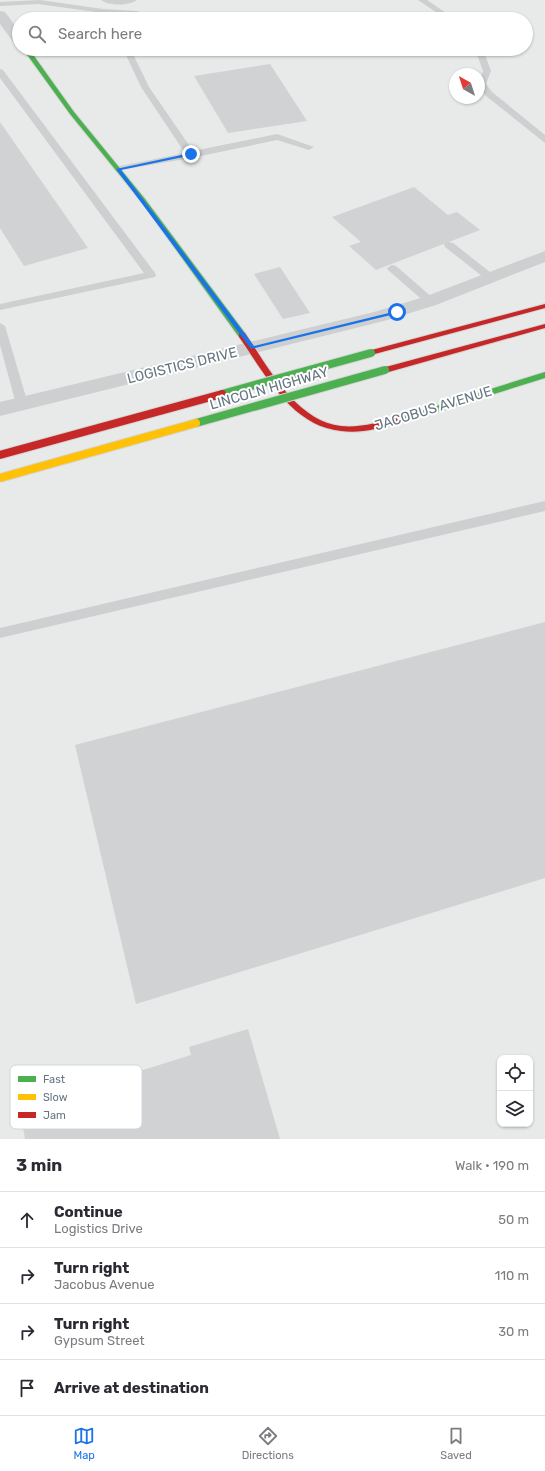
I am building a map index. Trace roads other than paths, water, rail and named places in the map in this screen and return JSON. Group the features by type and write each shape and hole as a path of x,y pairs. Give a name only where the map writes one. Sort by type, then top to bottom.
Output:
{"main road":[{"name":"JACOBUS AVENUE","path":"31,56 72,113 118,169 302,414 318,424 340,429 382,426 515,383 545,376"},
{"name":"LINCOLN HIGHWAY","path":"0,455 545,306"},
{"name":"LINCOLN HIGHWAY","path":"0,478 545,326"}],"street":[{"path":"0,14 12,30"},
{"name":"LOGISTICS DRIVE","path":"0,409 378,317 430,301 545,256"}],"lane":[{"path":"105,0 113,2 133,0"},
{"path":"422,0 440,12"},
{"path":"0,4 38,2 103,11 137,12"},
{"path":"130,56 145,87 191,154"},
{"path":"482,56 487,71 482,84 489,94 545,140"},
{"path":"0,72 151,275 0,307"},
{"path":"118,169 277,137 309,147"},
{"path":"449,245 491,278"},
{"path":"392,268 430,301"},
{"path":"0,326 22,404"},
{"path":"0,633 545,506"}]}
